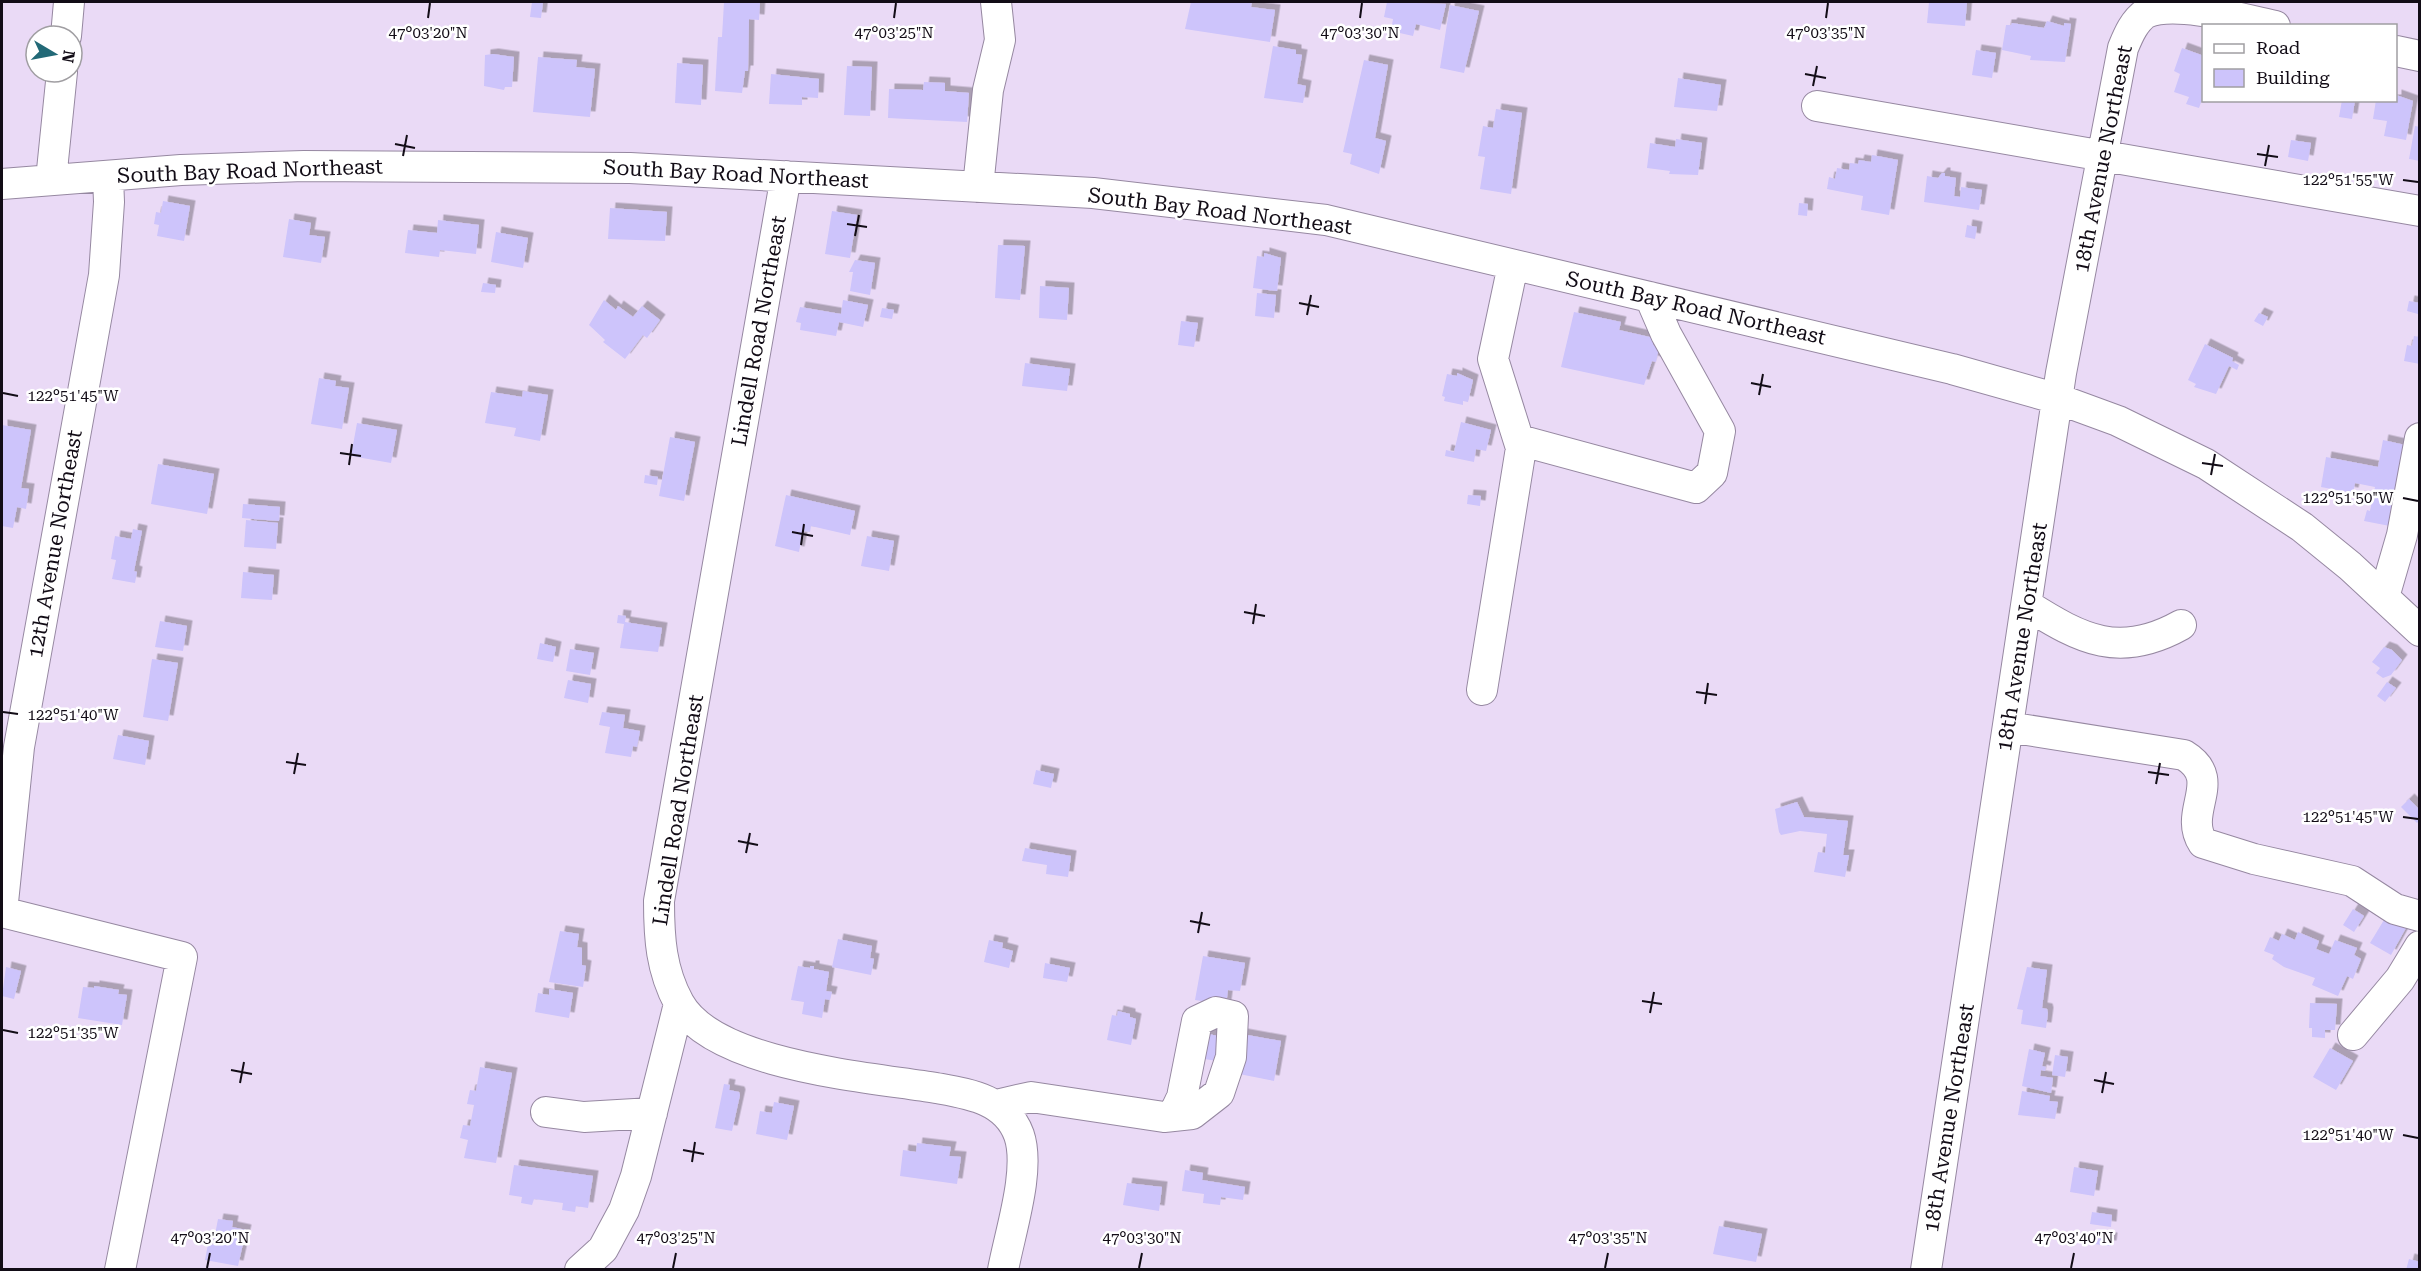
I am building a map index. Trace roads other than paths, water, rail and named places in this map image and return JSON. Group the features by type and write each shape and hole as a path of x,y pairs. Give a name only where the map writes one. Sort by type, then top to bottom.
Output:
{"street":[{"path":"67,24 69,2"},
{"path":"978,187 988,90 1000,40 996,2"},
{"name":"18th Avenue Northeast","path":"1926,1269 2058,399 2123,48 2132,29 2145,14 2159,8 2180,7 2265,24"},
{"path":"2397,51 2420,56"},
{"path":"51,180 61,84"},
{"path":"1817,106 2420,211"},
{"name":"South Bay Road Northeast","path":"2,184 180,170 304,166 630,168 1093,193 1326,220 1952,369 2058,399 2118,421 2206,465 2302,527 2420,631"},
{"name":"12th Avenue Northeast","path":"2,912 10,745 104,275 110,202 108,177"},
{"name":"Lindell Road Northeast","path":"786,177 660,901 659,944 665,971 679,1004 706,1030 748,1053 785,1063 967,1093 996,1105 1014,1125 1023,1156 1003,1269"},
{"path":"1482,690 1521,448 1493,359 1513,265"},
{"path":"1519,440 1696,488 1712,473 1720,431 1666,334 1650,297"},
{"path":"2384,597 2402,535 2420,438"},
{"path":"2027,605 2068,631 2104,642 2139,642 2158,637 2181,624"},
{"path":"2008,727 2184,755 2197,763 2204,776 2196,824 2203,843 2254,860 2352,881 2395,909 2420,916"},
{"path":"2,912 182,957 120,1269"},
{"path":"2353,1035 2400,979 2420,946"},
{"path":"580,1269 603,1249 624,1210 652,1113 679,1004"},
{"path":"996,1105 1031,1097 1164,1117 1173,1116"},
{"path":"546,1112 584,1117 652,1113"}]}
